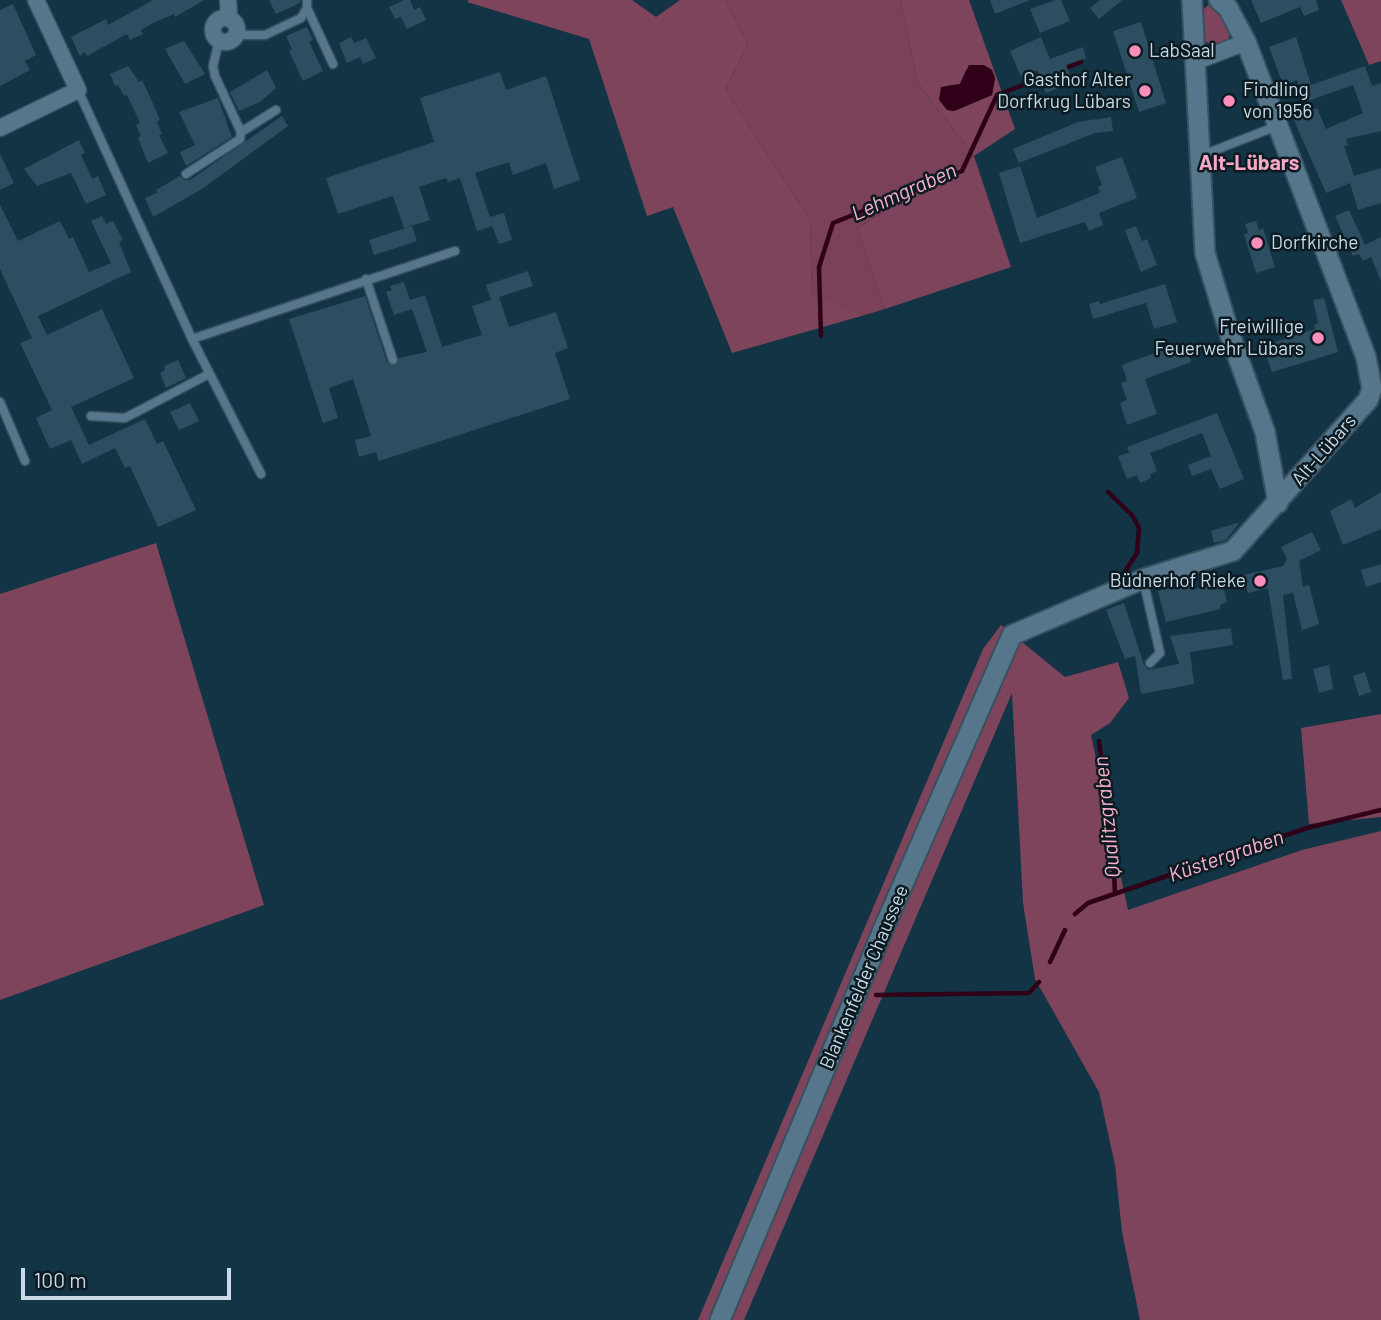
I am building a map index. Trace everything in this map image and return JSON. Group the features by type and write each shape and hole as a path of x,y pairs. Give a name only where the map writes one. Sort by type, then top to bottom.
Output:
{"street":[{"path":"0,128 78,90 36,0"},
{"path":"228,0 229,18 235,23 236,35 227,42 219,41 214,35 213,27 217,20 229,18"},
{"name":"Alt-Lübars","path":"1192,0 1208,268 1265,432 1278,503"},
{"name":"Alt-Lübars","path":"1012,635 1143,579 1233,551 1368,400 1373,378 1332,264 1246,42 1228,8 1219,0"},
{"path":"1197,61 1246,42"},
{"name":"Blankenfelder Chaussee","path":"720,1320 883,930 1012,635"}],"lane":[{"path":"236,35 265,35 300,18 307,4"},
{"path":"307,4 333,64"},
{"path":"186,174 240,139 241,132 215,76 213,66 219,41"},
{"path":"78,90 192,339 261,474"},
{"path":"241,132 276,110"},
{"path":"1200,156 1277,126"},
{"path":"192,339 455,251"},
{"path":"366,279 393,360"},
{"path":"91,416 125,418 209,374"},
{"path":"0,402 25,461"},
{"path":"1143,579 1160,653 1150,663"}],"shaded area":[{"path":"632,0 656,17 680,0 725,0 748,45 725,89 810,220 812,294 865,315 732,353 673,207 647,216 589,39 467,2"},
{"path":"725,0 900,0 918,83 974,156 858,228 885,309 865,315 812,295 810,220 725,89 748,45"},
{"path":"900,0 969,0 1015,129 974,156 918,83","holes":["966,70 995,78 992,95 954,111 947,86 960,84"]},
{"path":"1341,0 1381,0 1381,61 1369,65"},
{"path":"1210,3 1218,7 1229,31 1229,38 1224,43 1213,46 1203,40 1201,12"},
{"path":"969,65 984,65 992,70 995,78 992,95 954,111 947,110 939,100 941,87 960,84"},
{"path":"974,156 1011,267 885,309 858,228"},
{"path":"156,543 264,905 0,1000 0,594"},
{"path":"1001,625 1065,677 1118,662 1129,698 1110,723 1091,735 1128,910 1302,850 1381,831 1381,1320 1140,1320 1122,1232 1115,1165 1099,1092 1035,979 1023,903 1012,693 744,1320 698,1320 983,649"},
{"path":"1381,714 1381,817 1309,824 1301,728"}],"building":[{"path":"153,0 204,0 175,17 174,14 153,23 141,30 143,34 130,40 127,34 87,56 85,52 80,56 71,37 106,19 108,25"},
{"path":"269,0 300,0 300,3 276,14"},
{"path":"410,0 414,10 420,7 426,20 407,29 401,17 395,19 389,7"},
{"path":"990,0 1030,0 995,14"},
{"path":"1061,0 1070,21 1040,33 1030,9"},
{"path":"1100,0 1122,0 1099,19 1090,8"},
{"path":"1251,0 1316,0 1319,10 1304,16 1300,7 1261,23"},
{"path":"13,4 36,55 25,61 30,70 0,86 0,10"},
{"name":"LabSaal","path":"1141,22 1166,103 1139,112 1113,31"},
{"path":"307,27 313,40 309,42 323,71 303,81 289,51 292,49 286,36"},
{"path":"351,37 354,43 366,38 376,58 363,64 360,57 347,63 339,43"},
{"path":"1041,37 1050,59 1083,47 1086,58 1066,65 1073,82 1046,93 1037,70 1021,77 1010,51"},
{"path":"1296,37 1311,85 1365,66 1372,86 1381,83 1381,131 1346,139 1348,145 1344,146 1354,176 1381,168 1381,203 1358,210 1350,183 1326,193 1293,118 1317,108 1326,129 1363,113 1353,85 1305,102 1297,80 1283,85 1269,47"},
{"path":"184,41 205,74 185,84 165,49"},
{"path":"128,66 139,82 142,80 151,99 160,120 157,122 162,134 159,135 168,153 148,163 138,138 141,136 136,125 140,123 127,95 124,96 118,85 115,86 110,74"},
{"path":"267,70 276,88 260,102 239,111 230,92"},
{"path":"500,72 506,90 546,76 580,180 554,189 546,163 513,175 509,162 475,173 490,217 504,213 512,240 499,244 492,226 477,231 460,178 448,182 446,178 419,187 430,220 404,228 393,196 338,214 326,178 434,142 420,98"},
{"path":"218,98 232,137 186,166 180,152 195,145 179,112"},
{"path":"282,116 288,126 202,189 153,217 145,198 157,193 156,190 180,176 184,180 190,180"},
{"path":"1111,117 1113,131 1095,133 1019,163 1013,149 1078,122"},
{"path":"79,140 85,153 81,155 92,179 98,176 106,195 86,204 71,173 37,186 24,169"},
{"path":"0,154 14,183 0,190"},
{"path":"1122,157 1137,198 1099,213 1103,225 1089,231 1085,222 1020,243 999,173 1020,166 1037,218 1100,193 1098,187 1102,185 1095,167"},
{"path":"0,205 18,241 60,221 69,239 73,237 89,272 111,263 91,221 102,216 106,224 113,221 123,240 119,242 131,272 38,316 47,335 102,309 134,378 71,407 89,445 145,419 157,444 163,441 196,510 158,527 130,466 125,468 115,448 82,464 71,440 50,449 36,418 52,410 20,343 32,338 0,269"},
{"path":"1349,210 1365,245 1381,237 1381,281 1371,257 1363,261 1359,254 1353,256 1335,216"},
{"name":"Dorfkirche","path":"1256,221 1259,230 1263,228 1275,267 1256,273 1244,234 1248,233 1245,224"},
{"path":"412,226 417,241 374,255 369,240"},
{"path":"1136,226 1142,241 1147,239 1157,265 1141,272 1125,230"},
{"path":"528,271 533,286 499,297 509,327 556,312 568,348 555,353 570,399 379,461 376,452 359,457 355,440 371,436 353,379 329,388 338,418 323,423 289,319 365,296 387,362 394,366 399,358 427,352 412,309 394,315 386,292 392,290 390,286 404,282 410,300 425,295 442,347 482,335 472,306 491,300 486,285"},
{"path":"1165,284 1177,322 1154,329 1146,303 1093,319 1089,304 1099,301 1100,304"},
{"path":"1324,298 1338,352 1272,372 1263,346 1315,329 1314,325 1318,323 1313,300"},
{"path":"1185,342 1191,362 1145,379 1157,414 1127,425 1120,403 1127,400 1121,383 1127,381 1122,365"},
{"path":"178,360 186,378 166,388 160,373 165,370 164,366"},
{"path":"190,403 199,421 179,430 170,412"},
{"path":"1217,413 1244,479 1220,489 1211,469 1192,476 1188,465 1211,456 1202,433 1150,453 1157,471 1150,474 1151,478 1140,483 1137,475 1127,479 1118,456 1129,453 1127,447"},
{"path":"1381,492 1381,529 1343,545 1330,511 1351,499 1355,508"},
{"path":"1240,522 1226,540 1214,543 1211,531"},
{"path":"1312,532 1321,550 1299,561 1303,587 1309,585 1319,624 1302,630 1293,593 1283,595 1292,679 1283,680 1268,588 1248,593 1243,575 1283,566 1287,559 1281,547"},
{"path":"1381,564 1381,582 1366,587 1361,570"},
{"path":"1189,582 1191,590 1222,582 1227,602 1220,605 1220,609 1166,622 1158,591"},
{"path":"1124,603 1148,670 1179,664 1170,636 1231,628 1233,645 1190,652 1194,684 1141,694 1135,656 1125,659 1106,610"},
{"path":"1329,665 1333,689 1319,693 1313,669"},
{"path":"1365,672 1371,692 1359,696 1353,676"}],"waterway":[{"name":"Lehmgraben","path":"1061,70 1081,62"},
{"name":"Lehmgraben","path":"821,336 819,267 833,223 962,171 997,95 1044,77"},
{"name":"Qualitzgraben","path":"1108,492 1132,515 1139,528 1137,553 1120,579"},
{"name":"Qualitzgraben","path":"1099,741 1113,850 1115,894"},
{"name":"Küstergraben","path":"1075,914 1088,903 1307,828 1381,810"},
{"name":"Küstergraben","path":"1050,962 1065,930"},
{"name":"Küstergraben","path":"876,995 1029,993 1039,982"}],"place":[{"name":"LabSaal","path":"1135,51"},
{"name":"Gasthof Alter Dorfkrug Lübars","path":"1145,91"},
{"name":"Findling von 1956","path":"1229,101"},
{"name":"Dorfkirche","path":"1257,243"},
{"name":"Freiwillige Feuerwehr Lübars","path":"1318,338"},
{"name":"Büdnerhof Rieke","path":"1260,581"}],"district":[{"name":"Alt-Lübars","path":"1249,163"}]}
